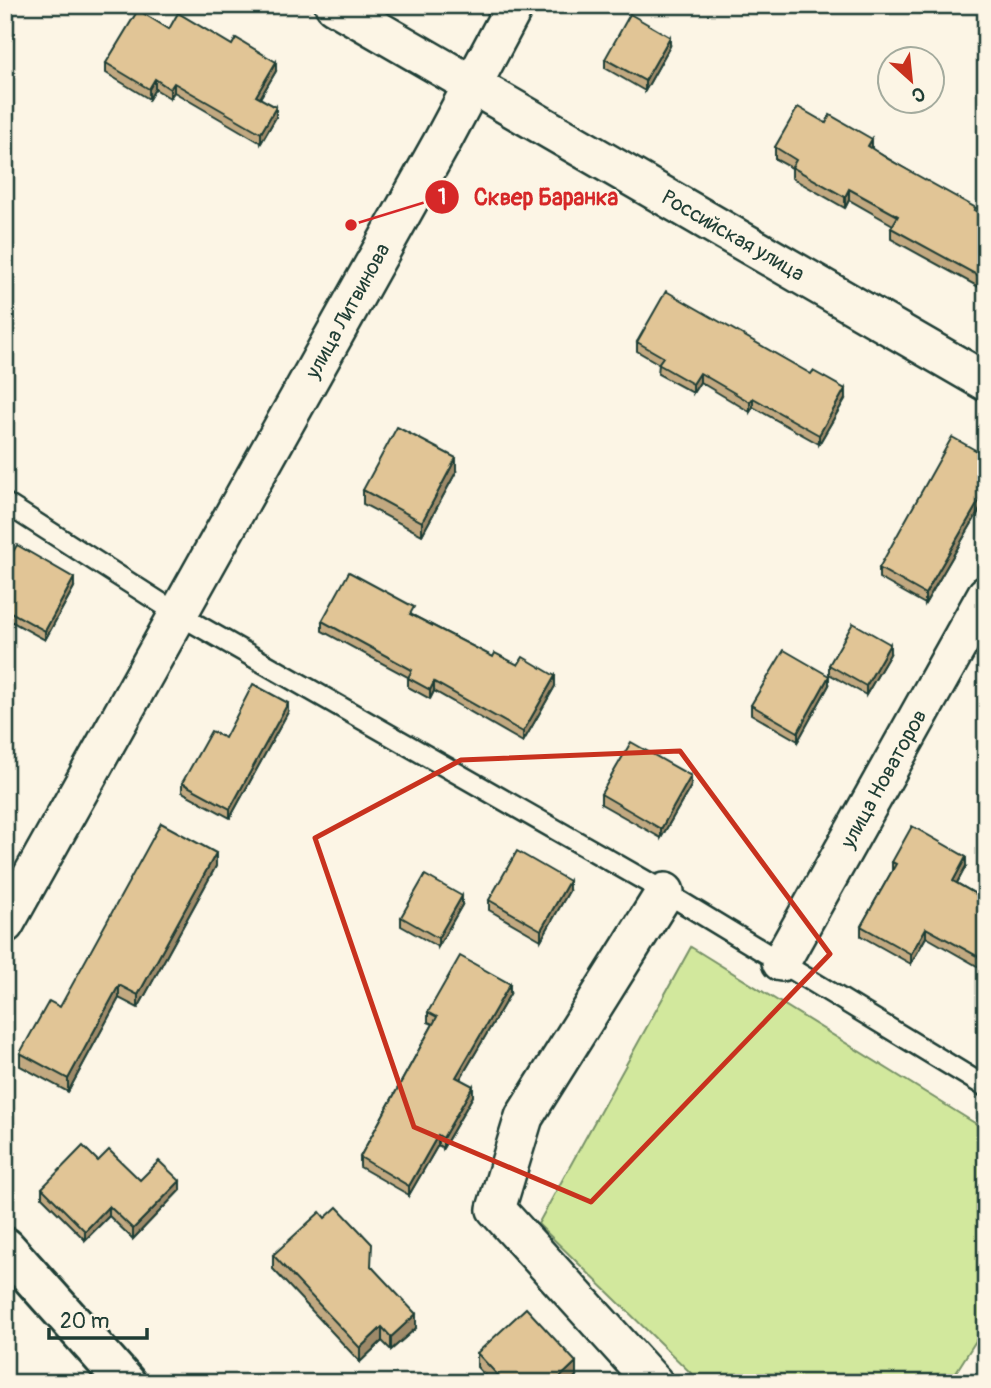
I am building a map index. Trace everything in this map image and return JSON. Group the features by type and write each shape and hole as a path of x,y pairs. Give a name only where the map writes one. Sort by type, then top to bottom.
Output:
{"street":[{"name":"Российская улица","path":"334,5 986,382"},
{"name":"улица Литвинова","path":"5,924 515,5"},
{"name":"улица Новаторов","path":"781,962 986,595"},
{"path":"654,1383 496,1209 524,1117 665,892"},
{"path":"5,1247 126,1383"}],"lane":[{"path":"5,503 178,614 665,892 986,1087"}],"highlighted area":[{"path":"680,751 830,954 591,1202 414,1127 315,838 461,760"}],"green space":[{"path":"691,947 986,1130 986,1325 949,1383 701,1383 538,1224"}],"building":[{"path":"138,10 169,29 178,13 232,45 236,38 276,62 256,96 276,107 261,133 174,83 170,89 155,79 149,89 106,63"},
{"path":"630,14 670,37 645,81 605,59"},
{"path":"798,107 826,123 830,115 872,139 868,146 976,208 974,210 986,217 986,280 891,228 898,216 849,189 845,197 792,167 796,160 775,147"},
{"path":"666,291 811,374 813,371 845,389 819,435 753,398 750,402 700,373 693,384 658,364 663,357 637,342"},
{"path":"397,427 456,458 422,522 363,490"},
{"path":"952,437 986,456 986,489 925,594 879,568"},
{"path":"17,545 74,578 45,631 5,609 5,565"},
{"path":"349,572 414,607 410,614 493,657 495,653 518,665 523,657 555,676 523,732 434,682 430,690 408,678 412,670 322,621"},
{"path":"853,623 890,644 866,686 829,665"},
{"path":"784,650 829,676 798,732 751,705"},
{"path":"253,684 288,703 230,809 182,783 211,731 225,738"},
{"path":"631,742 691,776 661,829 601,794"},
{"path":"161,823 216,853 138,995 119,985 68,1079 20,1053 49,1001 60,1007"},
{"path":"912,826 966,857 953,881 986,900 986,961 926,928 911,954 861,926 896,864 892,862"},
{"path":"517,851 569,881 541,930 489,900"},
{"path":"425,875 462,896 438,938 401,917"},
{"path":"460,956 510,984 456,1077 473,1086 443,1138 438,1135 409,1186 360,1157 437,1017 428,1012"},
{"path":"83,1146 98,1161 109,1150 140,1180 159,1161 180,1181 133,1229 109,1206 85,1231 42,1188"},
{"path":"337,1207 372,1244 371,1266 416,1314 391,1337 382,1327 360,1348 273,1255 320,1212 325,1218"},
{"path":"526,1308 576,1362 554,1383 505,1383 477,1353"}],"place":[{"name":"Сквер Баранка","path":"351,225"}]}
